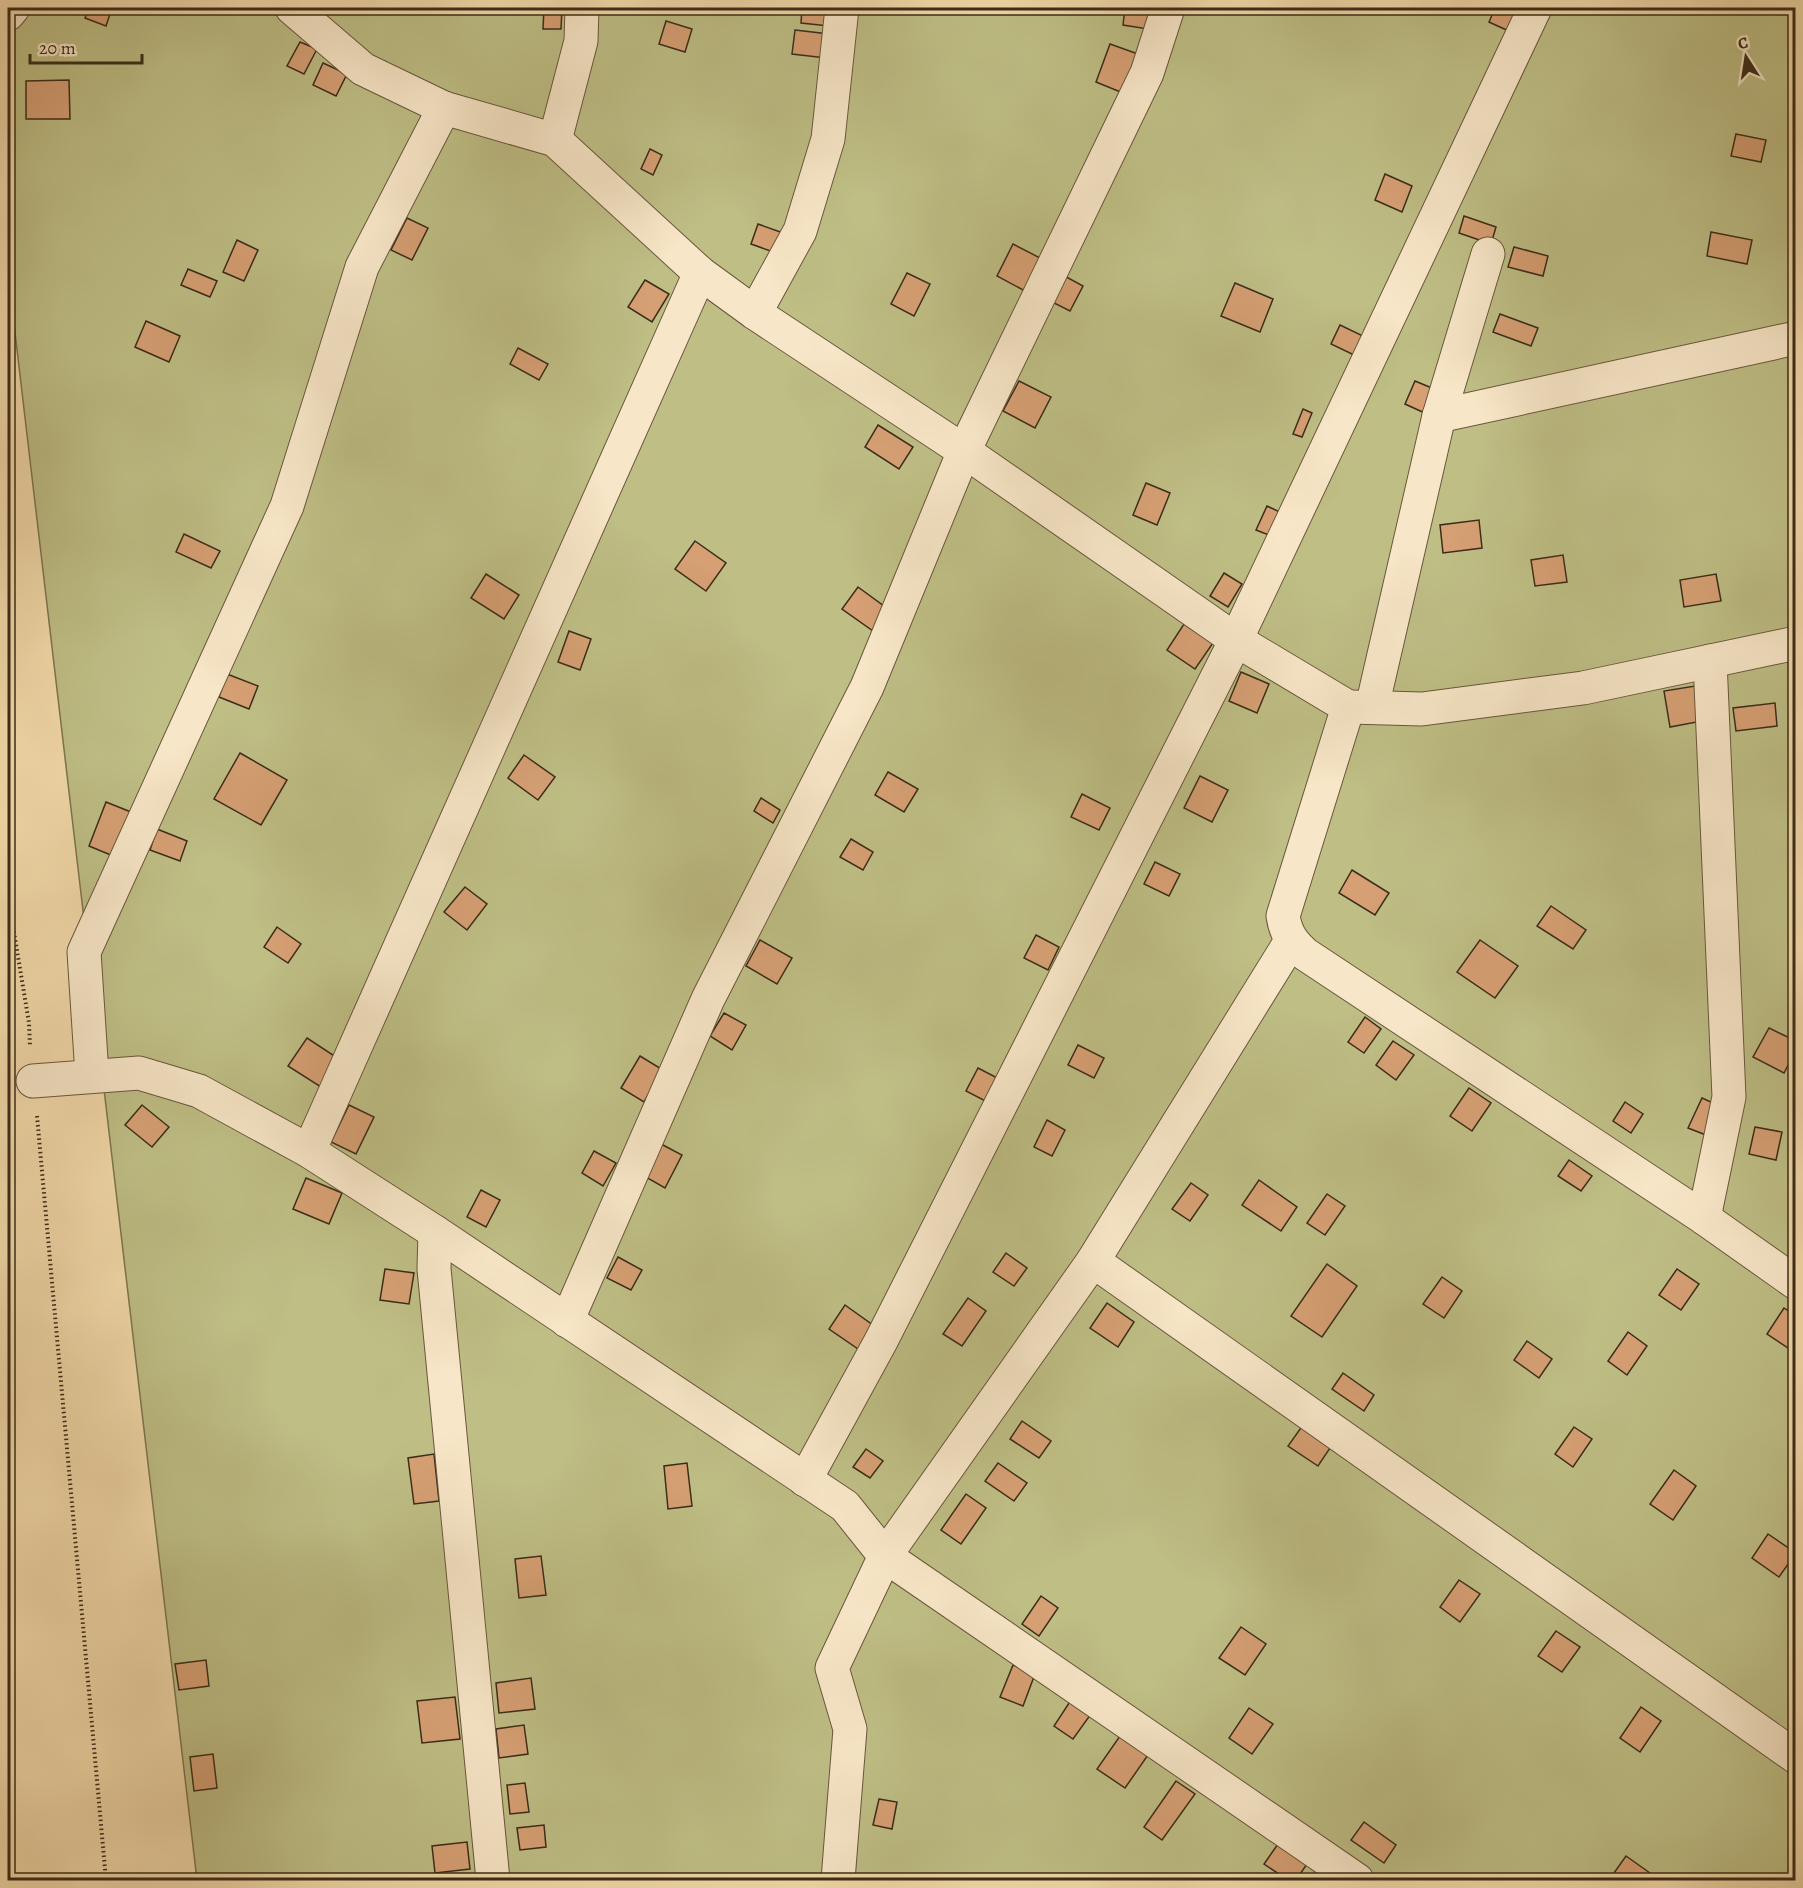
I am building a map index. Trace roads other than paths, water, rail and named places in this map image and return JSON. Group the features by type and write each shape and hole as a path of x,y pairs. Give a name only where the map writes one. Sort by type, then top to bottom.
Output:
{"street":[{"path":"8,14 13,8"},
{"path":"292,8 363,69 444,108 555,140 700,273 755,313 964,451 1236,640 1360,707 1422,709 1583,688 1796,643"},
{"path":"555,140 581,41 582,8"},
{"path":"755,313 800,231 828,139 843,8"},
{"path":"567,1322 708,999 867,687 964,451 1147,73 1168,8"},
{"path":"805,1480 887,1331 1236,640 1535,8"},
{"path":"92,1075 84,952 287,506 362,267 444,108"},
{"path":"1488,254 1439,416 1360,707 1283,916 1285,929 1291,941 1305,954 1704,1218 1796,1282"},
{"path":"309,1151 700,273"},
{"path":"1439,416 1796,338"},
{"path":"1704,1218 1729,1097 1710,662"},
{"path":"838,1881 850,1729 832,1668 885,1556 1093,1260 1291,941"},
{"path":"33,1081 139,1073 199,1091 309,1151 435,1232 844,1506 885,1556 1357,1881"},
{"path":"435,1232 434,1269 493,1881"},
{"path":"1093,1260 1796,1757"}]}
